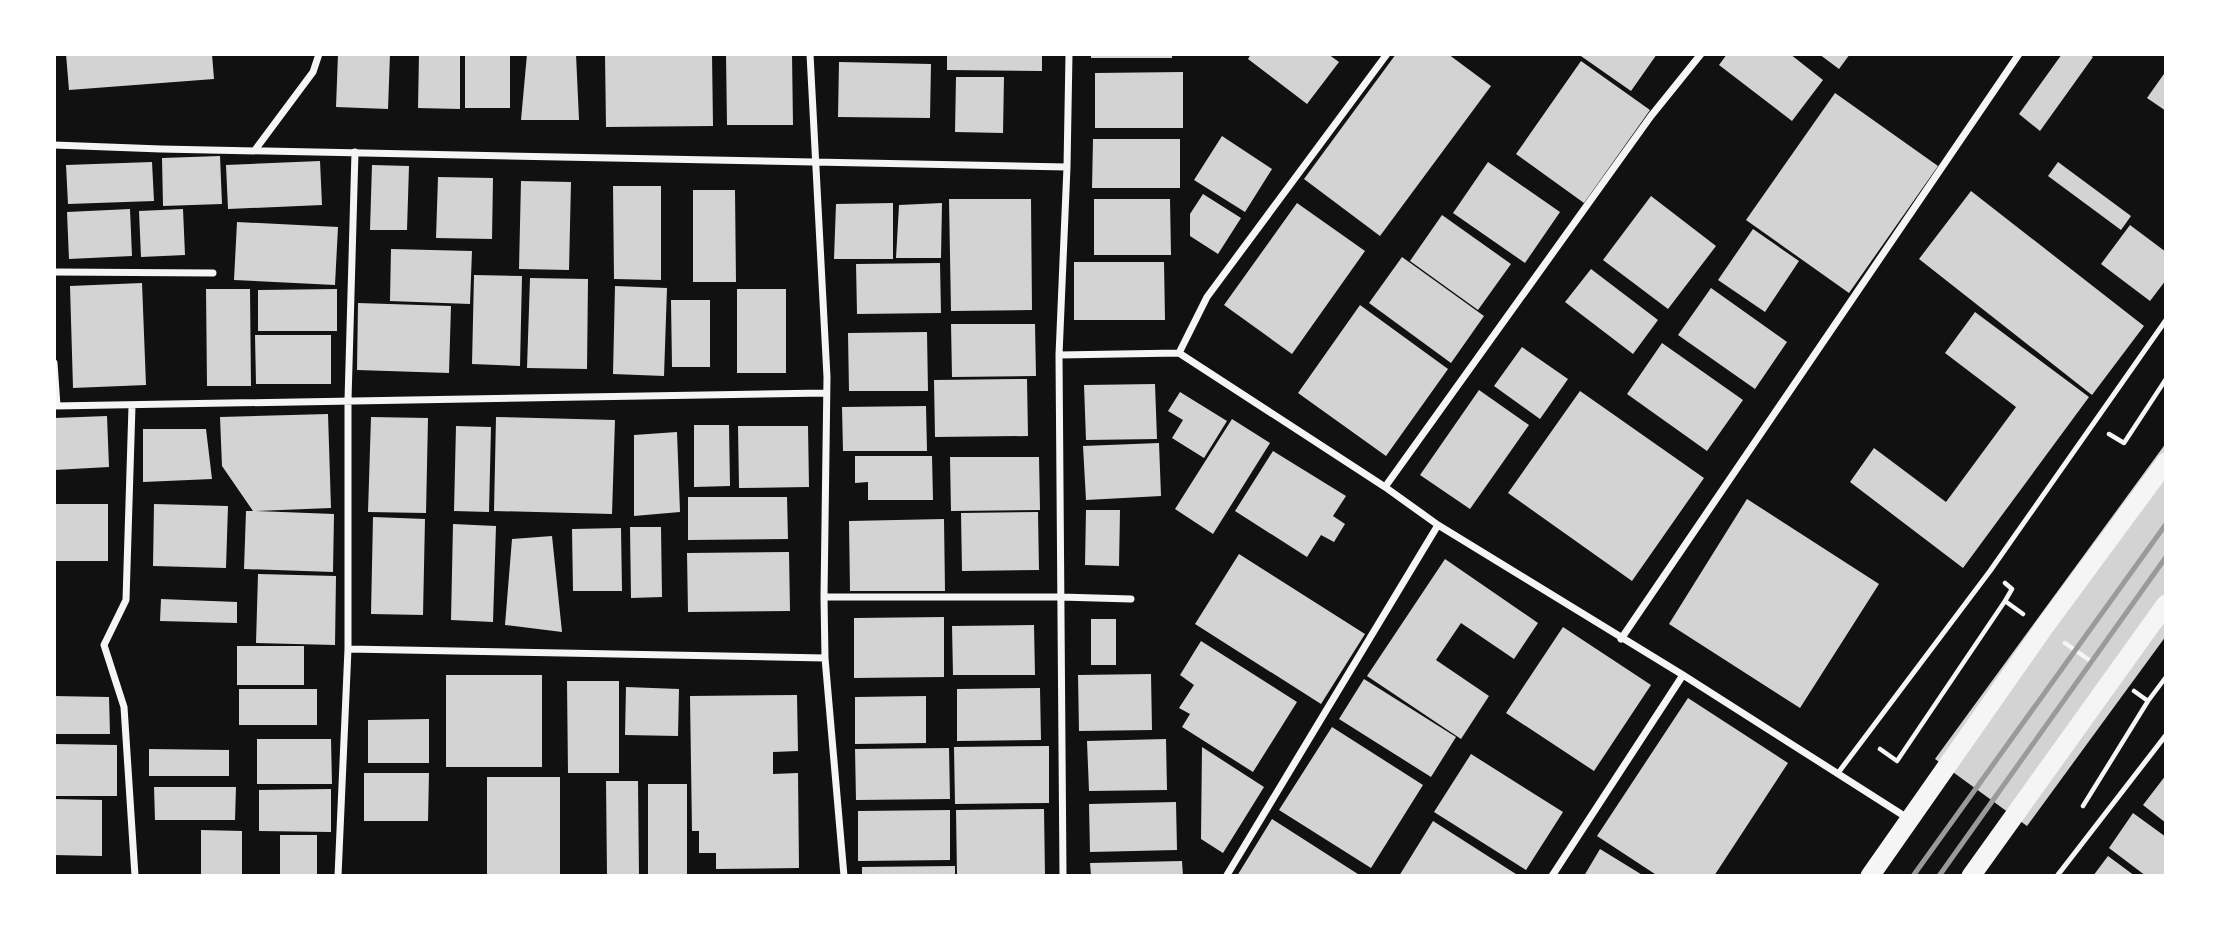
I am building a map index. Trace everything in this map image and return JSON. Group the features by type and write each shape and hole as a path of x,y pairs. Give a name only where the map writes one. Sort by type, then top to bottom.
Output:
{"highway":[{"path":"1870,876 2045,626 2166,462"},
{"path":"1971,876 2166,604"}],"street":[{"path":"255,150 313,72 319,54"},
{"path":"810,54 827,377 825,658 844,876"},
{"path":"1063,876 1059,355 1069,54"},
{"path":"1179,353 1207,298 1387,54"},
{"path":"1385,487 1651,116 1701,54"},
{"path":"1621,639 2019,54"},
{"path":"54,145 1067,167"},
{"path":"338,876 348,649 348,400 355,152"},
{"path":"54,272 213,273"},
{"path":"1059,355 1179,353 1385,487 1438,525 1683,675 1909,820"},
{"path":"54,363 55,406 826,393"},
{"path":"132,406 126,600 104,645 124,707 135,876"},
{"path":"1227,876 1438,525"},
{"path":"824,597 1131,599"},
{"path":"348,649 825,658"},
{"path":"1552,876 1683,675"}],"lane":[{"path":"1838,773 1990,571 2166,320"},
{"path":"2057,876 2166,735"}],"path":[{"path":"2124,443 2166,379"},
{"path":"1897,761 2012,589"},
{"path":"2004,601 2026,617"},
{"path":"2060,639 2093,662"},
{"path":"2078,813 2166,677"},
{"path":"2126,685 2148,701"}],"building":[{"path":"66,54 212,54 214,79 69,90"},
{"path":"338,54 390,54 388,109 336,107"},
{"path":"419,54 460,54 460,109 418,108"},
{"path":"465,54 510,54 510,108 465,108"},
{"path":"527,54 576,54 579,120 521,120"},
{"path":"605,54 712,54 713,126 606,127"},
{"path":"726,54 792,54 793,125 727,125"},
{"path":"947,54 1042,54 1042,71 947,70"},
{"path":"1091,54 1172,54 1172,58 1091,58"},
{"path":"1251,54 1328,54 1339,62 1307,104 1248,59"},
{"path":"1396,54 1448,54 1491,86 1380,236 1304,179"},
{"path":"1578,54 1657,54 1631,91"},
{"path":"1727,54 1790,54 1823,80 1792,121 1719,65"},
{"path":"1819,54 1850,54 1839,69"},
{"path":"2062,54 2089,54 2093,57 2040,131 2019,114"},
{"path":"1581,61 1650,110 1584,203 1516,154"},
{"path":"839,62 931,64 930,118 838,117"},
{"path":"2166,71 2166,111 2147,98"},
{"path":"1183,72 1183,128 1095,128 1095,73"},
{"path":"956,77 1004,77 1003,133 955,132"},
{"path":"1835,93 1938,166 1849,293 1746,220"},
{"path":"1222,136 1272,169 1245,212 1194,180"},
{"path":"1093,139 1180,139 1180,188 1092,188"},
{"path":"220,156 222,204 163,206 162,158"},
{"path":"320,161 322,205 228,209 226,165"},
{"path":"152,162 154,201 68,204 66,165"},
{"path":"1488,162 1560,212 1525,263 1453,213"},
{"path":"2058,162 2131,216 2121,230 2048,176"},
{"path":"372,165 409,166 407,230 370,230"},
{"path":"438,177 493,178 492,239 436,238"},
{"path":"521,181 571,182 569,270 519,269"},
{"path":"613,186 661,186 661,280 614,279"},
{"path":"693,190 735,190 736,282 693,282"},
{"path":"1971,191 2144,326 2092,395 1919,259"},
{"path":"1203,194 1241,218 1218,254 1190,236 1190,214"},
{"path":"1651,196 1716,246 1668,309 1603,260"},
{"path":"949,199 1031,199 1032,310 951,311"},
{"path":"1094,199 1170,199 1171,255 1094,255"},
{"path":"893,203 893,259 834,259 836,204"},
{"path":"942,203 941,258 896,258 899,205"},
{"path":"1297,203 1365,251 1292,354 1224,305"},
{"path":"130,209 132,256 69,259 67,212"},
{"path":"183,209 185,255 141,257 139,211"},
{"path":"1442,215 1511,264 1478,310 1410,261"},
{"path":"237,222 338,227 335,285 234,280"},
{"path":"2130,225 2166,252 2166,280 2150,301 2101,264"},
{"path":"1753,229 1799,261 1765,312 1718,280"},
{"path":"391,249 472,251 470,304 390,301"},
{"path":"1402,257 1484,316 1451,363 1369,303"},
{"path":"1074,262 1164,262 1165,320 1074,320"},
{"path":"940,263 941,313 857,314 856,264"},
{"path":"1591,269 1658,320 1633,354 1565,302"},
{"path":"474,275 522,276 520,366 472,364"},
{"path":"530,278 588,279 587,369 527,368"},
{"path":"142,283 146,385 73,388 70,286"},
{"path":"615,286 667,288 664,376 613,374"},
{"path":"1711,288 1787,342 1755,389 1678,335"},
{"path":"206,289 250,289 251,386 207,386"},
{"path":"337,289 337,331 258,331 258,290"},
{"path":"737,289 786,289 786,373 737,373"},
{"path":"671,300 710,300 710,367 672,367"},
{"path":"358,303 451,306 449,373 357,370"},
{"path":"1360,305 1448,369 1386,456 1298,393"},
{"path":"1975,312 2089,397 1963,568 1850,482 1874,448 1946,502 2016,407 1945,353"},
{"path":"951,324 1035,324 1036,376 952,377"},
{"path":"927,332 928,391 849,391 848,333"},
{"path":"255,335 331,335 331,384 256,384"},
{"path":"1662,343 1743,400 1707,451 1627,394"},
{"path":"1522,347 1568,379 1540,419 1494,386"},
{"path":"1027,379 1028,436 935,437 934,380"},
{"path":"1155,384 1157,439 1086,440 1084,385"},
{"path":"1479,390 1529,425 1470,509 1420,475"},
{"path":"1580,391 1704,478 1632,581 1508,493"},
{"path":"1180,392 1227,421 1204,458 1172,438 1183,420 1168,411"},
{"path":"926,406 927,451 843,451 842,407"},
{"path":"328,414 331,508 256,511 334,514 333,572 244,569 246,511 253,511 222,466 220,417"},
{"path":"107,416 109,467 54,470 54,418"},
{"path":"371,417 428,418 426,513 368,512"},
{"path":"496,417 615,420 612,514 494,511"},
{"path":"1232,419 1270,443 1213,534 1175,509"},
{"path":"694,425 729,425 730,486 694,487"},
{"path":"456,426 491,427 489,512 454,511"},
{"path":"738,426 808,426 809,487 739,488"},
{"path":"143,429 206,429 212,479 143,482"},
{"path":"677,432 680,512 634,516 634,435"},
{"path":"1159,443 1161,496 1086,500 1083,446"},
{"path":"2166,443 2166,636 2027,826 1935,759"},
{"path":"1273,451 1346,496 1333,516 1345,524 1334,542 1321,535 1307,557 1235,511"},
{"path":"855,456 932,456 933,500 868,500 868,482 855,483"},
{"path":"950,457 1039,457 1040,510 951,511"},
{"path":"688,497 787,497 788,539 688,540"},
{"path":"1747,499 1879,584 1800,708 1669,624"},
{"path":"54,504 108,504 108,561 54,561"},
{"path":"154,504 228,506 226,568 153,566"},
{"path":"1086,510 1120,510 1119,566 1085,565"},
{"path":"1038,512 1039,570 962,571 961,513"},
{"path":"373,517 425,519 423,615 371,614"},
{"path":"944,519 945,591 850,591 849,521"},
{"path":"453,524 496,526 493,622 451,620"},
{"path":"630,527 661,527 662,597 631,598"},
{"path":"621,528 622,591 573,591 572,529"},
{"path":"552,536 562,632 505,625 512,539"},
{"path":"789,552 790,611 688,612 687,553"},
{"path":"1239,554 1365,634 1321,704 1195,624"},
{"path":"1445,559 1538,623 1514,659 1461,623 1436,660 1489,696 1461,739 1367,676"},
{"path":"258,574 336,576 335,645 256,643"},
{"path":"161,599 237,602 237,623 160,621"},
{"path":"944,617 944,677 854,678 854,618"},
{"path":"1091,619 1116,619 1116,665 1091,665"},
{"path":"1034,625 1035,675 953,675 952,626"},
{"path":"1563,627 1651,685 1594,771 1506,713"},
{"path":"1201,641 1297,702 1253,772 1182,727 1190,714 1179,708 1194,685 1180,675"},
{"path":"237,646 304,646 304,685 237,685"},
{"path":"1151,674 1152,730 1079,731 1078,675"},
{"path":"446,675 542,675 542,767 446,767"},
{"path":"1364,679 1456,737 1431,777 1339,719"},
{"path":"567,681 619,681 619,773 568,773"},
{"path":"626,687 679,689 678,736 625,735"},
{"path":"1040,688 1041,740 957,741 957,689"},
{"path":"239,689 317,689 317,725 239,725"},
{"path":"797,695 798,751 773,752 773,774 798,773 799,868 716,869 716,853 699,853 699,831 692,831 690,696"},
{"path":"54,696 109,697 110,734 54,734"},
{"path":"926,696 926,743 855,744 855,697"},
{"path":"1688,698 1788,763 1714,876 1658,876 1597,836"},
{"path":"429,719 429,763 368,763 368,720"},
{"path":"1332,727 1423,785 1371,868 1279,810"},
{"path":"257,739 331,739 332,784 257,784"},
{"path":"1166,739 1167,790 1089,791 1087,741"},
{"path":"54,744 117,745 117,796 54,796"},
{"path":"1049,746 1049,803 955,804 954,747"},
{"path":"1202,747 1264,787 1223,853 1201,839"},
{"path":"949,748 950,799 856,800 855,749"},
{"path":"149,749 229,750 229,776 149,776"},
{"path":"1471,754 1563,812 1526,870 1434,812"},
{"path":"364,773 429,773 428,821 364,821"},
{"path":"2166,775 2166,823 2143,805"},
{"path":"487,777 560,777 560,876 487,876"},
{"path":"606,781 638,781 639,876 607,876"},
{"path":"648,784 687,784 687,876 648,876"},
{"path":"154,787 236,787 235,820 155,820"},
{"path":"331,789 331,832 259,831 259,790"},
{"path":"54,799 102,800 102,856 54,855"},
{"path":"1176,802 1177,850 1090,852 1089,804"},
{"path":"1044,809 1045,876 957,876 956,810"},
{"path":"950,810 950,860 858,861 858,811"},
{"path":"2133,813 2166,837 2166,876 2146,876 2109,848"},
{"path":"1272,819 1361,876 1237,876"},
{"path":"1433,821 1519,876 1399,876"},
{"path":"201,830 242,831 242,874 201,875"},
{"path":"280,835 317,835 317,876 280,876"},
{"path":"1600,849 1644,876 1584,876"},
{"path":"2108,856 2135,876 2093,876"},
{"path":"1182,861 1183,876 1091,876 1090,863"},
{"path":"955,866 955,876 862,876 862,867"}],"railway":[{"path":"1913,876 2166,524"},
{"path":"1939,876 2166,557"}]}
